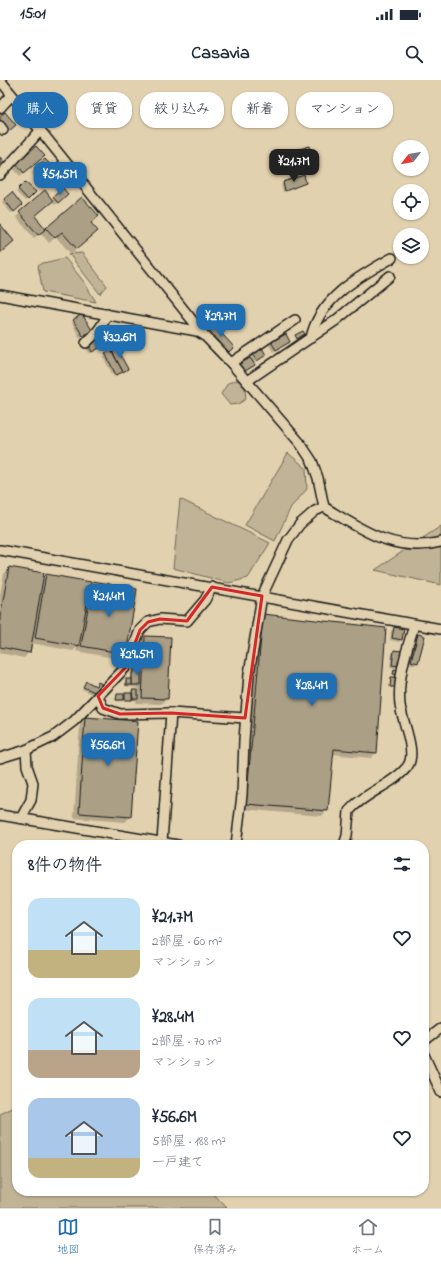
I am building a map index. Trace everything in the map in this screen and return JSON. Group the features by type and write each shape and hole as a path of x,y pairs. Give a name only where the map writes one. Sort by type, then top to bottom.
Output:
{"street":[{"path":"0,80 12,95 0,108"},
{"path":"38,128 82,181 204,335 231,363 300,443 314,467 324,506 379,538 402,546 441,542"},
{"path":"0,175 40,131"},
{"path":"311,338 312,331 320,316 336,295 361,276 392,258"},
{"path":"247,381 335,321 390,276"},
{"path":"0,295 197,331 204,335"},
{"path":"86,343 94,336 106,320 108,314"},
{"path":"231,363 295,320"},
{"path":"237,840 242,795 249,674 262,596 288,540 300,524 315,510 324,506"},
{"path":"0,550 441,629"},
{"path":"0,758 26,750 53,737 74,721 126,667 140,630 148,622 160,619 187,621 205,600 212,588"},
{"path":"346,840 349,811 361,799 401,773 408,766 411,754 400,705 406,656 414,624"},
{"path":"98,696 103,708 120,714 171,713 246,718"},
{"path":"162,840 171,713"},
{"path":"21,818 31,800 33,783 27,766 26,750"},
{"path":"0,815 150,840"},
{"path":"429,1037 441,1028"},
{"path":"429,1067 441,1092"}],"highlighted area":[{"path":"212,587 262,596 245,718 171,713 120,714 103,708 98,696 126,667 140,630 148,622 160,619 187,621"}],"shaded area":[{"path":"82,253 107,286 100,294 69,254"},
{"path":"65,258 84,282 96,302 43,292 38,266 43,263"},
{"path":"236,380 239,381 245,388 246,399 238,404 230,405 221,394 228,383"},
{"path":"288,453 306,468 307,489 291,507 275,541 245,525"},
{"path":"180,499 270,543 248,578 229,583 173,568"},
{"path":"441,526 441,585 375,570"},
{"path":"12,1108 12,1196 216,1196 227,1208 0,1208 0,1114"}],"building":[{"path":"5,112 12,120 12,128 9,131 0,121 0,116"},
{"path":"36,146 45,156 24,173 16,163"},
{"path":"310,146 316,167 310,169 306,155 301,156 299,149"},
{"path":"0,157 4,162 0,165"},
{"path":"45,159 56,171 45,181 34,169"},
{"path":"304,175 306,183 285,191 283,182"},
{"path":"25,182 36,192 28,200 18,189"},
{"path":"63,188 68,194 58,203 53,197"},
{"path":"45,190 53,201 35,216 46,229 38,235 19,212"},
{"path":"12,192 22,205 14,212 4,199"},
{"path":"82,197 99,216 91,223 98,231 77,249 62,232 55,238 46,228"},
{"path":"0,224 14,241 0,253"},
{"path":"82,314 92,330 83,336 73,320"},
{"path":"213,324 234,347 229,352 208,329"},
{"path":"108,328 114,340 92,352 88,344 98,338 96,334"},
{"path":"303,331 305,334 297,339 295,335"},
{"path":"286,334 290,342 276,350 271,342"},
{"path":"116,347 128,369 123,372 111,349"},
{"path":"262,348 266,355 257,361 252,354"},
{"path":"111,350 123,372 116,375 105,353"},
{"path":"250,358 255,365 242,373 238,365"},
{"path":"9,567 44,573 30,653 0,647 0,618"},
{"path":"46,574 91,582 79,646 35,638"},
{"path":"93,581 137,589 126,654 81,646"},
{"path":"263,614 386,628 377,753 334,749 328,811 246,804"},
{"path":"394,627 404,629 402,640 392,638"},
{"path":"418,634 425,636 418,663 411,661"},
{"path":"145,636 171,637 168,699 142,698"},
{"path":"394,650 402,651 399,666 392,665"},
{"path":"134,666 139,666 141,669 141,685 132,685 132,673 134,673"},
{"path":"394,669 398,670 398,675 393,674"},
{"path":"391,677 397,677 396,687 390,687"},
{"path":"126,679 132,679 132,685 126,685"},
{"path":"86,681 96,686 98,682 107,687 97,693 83,687"},
{"path":"132,690 138,690 138,699 133,699"},
{"path":"125,693 132,693 132,700 125,700"},
{"path":"117,694 124,694 124,700 116,700"},
{"path":"85,717 138,721 131,817 79,813"}]}
